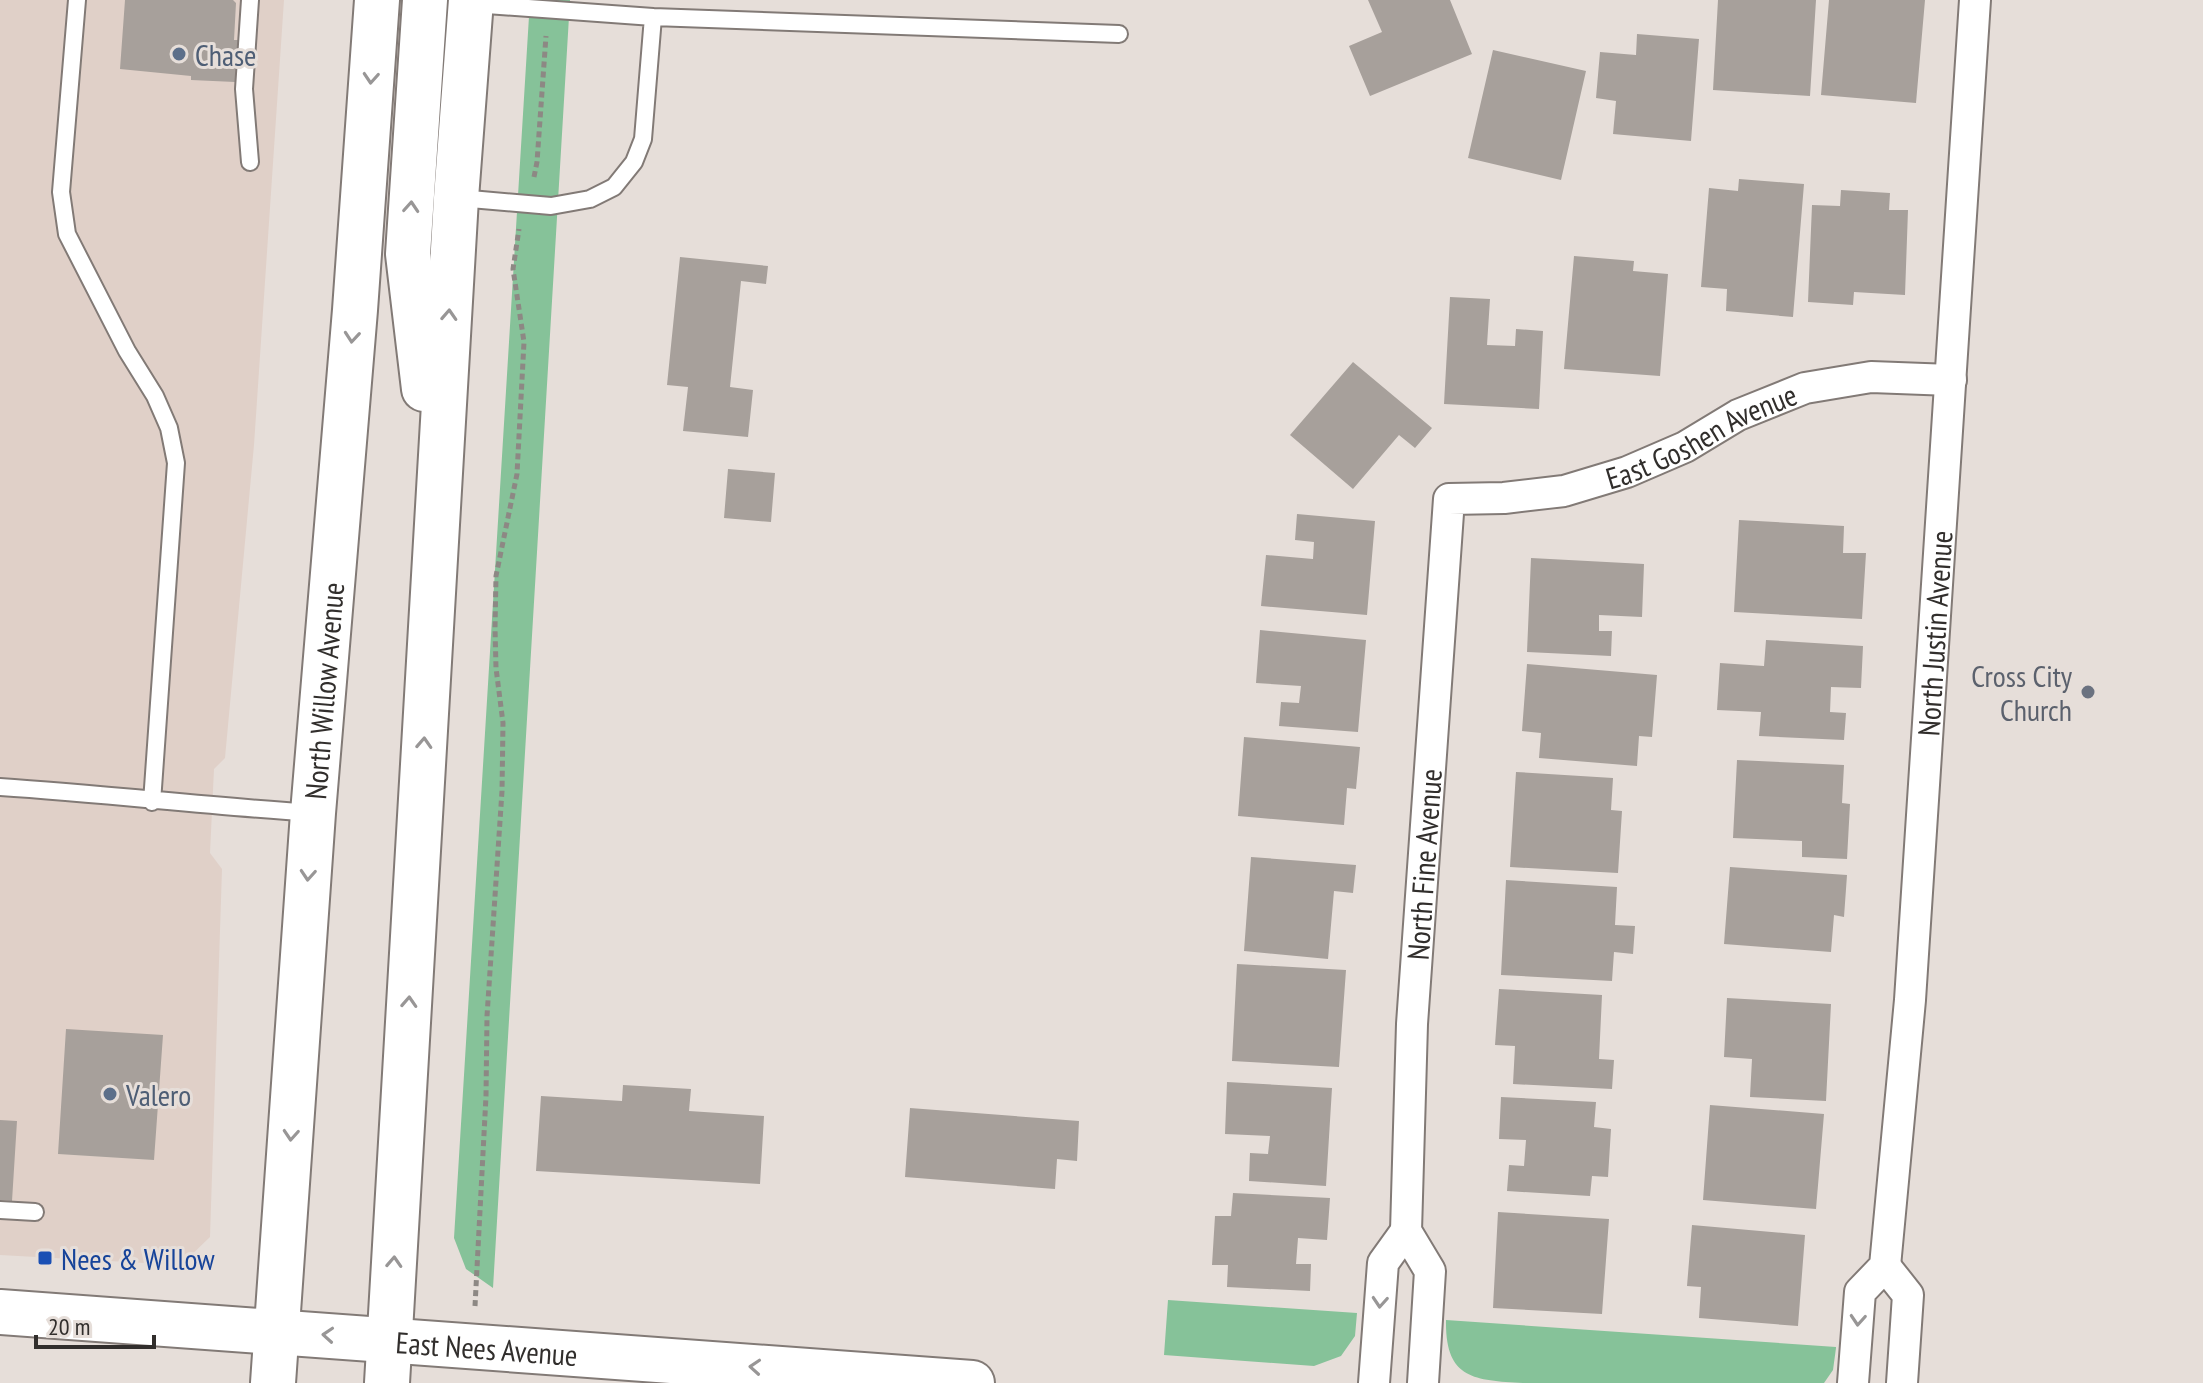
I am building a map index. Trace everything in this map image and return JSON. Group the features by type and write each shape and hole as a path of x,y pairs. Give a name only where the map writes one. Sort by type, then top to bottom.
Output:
{"main road":[{"name":"North Willow Avenue","path":"273,1383 313,813 377,0"},
{"path":"425,0 408,254 438,507"},
{"path":"387,1383 470,2"},
{"name":"East Nees Avenue","path":"0,1312 972,1383"}],"street":[{"name":"North Justin Avenue","path":"1885,1266 1910,1000 1975,0"},
{"name":"East Goshen Avenue","path":"1449,499 1504,498 1564,491 1627,472 1685,447 1738,415 1805,388 1871,377 1951,380"},
{"name":"North Fine Avenue","path":"1406,1231 1412,1024 1449,499"},
{"path":"1374,1383 1383,1263 1406,1231 1430,1271 1423,1383"},
{"path":"1853,1383 1860,1292 1885,1266 1908,1295 1902,1383"}],"lane":[{"path":"77,0 61,192 67,234 127,351 155,396 169,428 176,463 152,802"},
{"path":"250,0 244,89 250,162"},
{"path":"470,2 653,17 1119,34"},
{"path":"456,198 551,206 590,199 614,187 634,162 643,139 653,17"},
{"path":"0,787 313,813"},
{"path":"0,1210 35,1212"}],"path":[{"path":"476,1282 487,1016 502,791 503,723 495,628 496,576 517,474 524,342 513,269 520,218 537,162 547,9"}],"shaded area":[{"path":"0,0 284,0 254,445 225,758 214,769 210,853 222,869 210,1237 181,1265 0,1255"}],"green space":[{"path":"530,0 570,0 493,1288 466,1269 454,1238"},
{"path":"1168,1300 1357,1313 1355,1336 1341,1356 1314,1366 1164,1355"},
{"path":"1446,1320 1836,1348 1833,1370 1824,1383 1506,1382 1477,1377 1457,1365 1447,1340"}],"building":[{"name":"Chase","path":"125,0 233,0 236,3 234,40 238,40 235,82 191,80 191,76 120,69"},
{"path":"1368,0 1450,0 1472,54 1370,96 1349,46 1382,32"},
{"path":"1718,0 1816,0 1810,96 1713,90"},
{"path":"1829,0 1925,0 1916,103 1821,95"},
{"path":"1637,34 1699,39 1691,141 1613,134 1616,101 1596,98 1600,52 1636,55"},
{"path":"1493,50 1586,71 1561,180 1468,158"},
{"path":"1739,179 1804,184 1793,317 1726,311 1727,289 1701,287 1709,188 1738,191"},
{"path":"1841,190 1890,193 1889,210 1908,210 1905,295 1854,292 1853,305 1808,302 1812,205 1840,206"},
{"path":"1574,256 1634,261 1633,271 1668,274 1660,376 1564,369"},
{"path":"680,257 768,266 766,284 741,281 730,387 753,390 748,437 683,431 688,387 667,385"},
{"path":"1450,297 1490,299 1487,345 1515,346 1516,329 1543,331 1539,409 1444,404"},
{"path":"1353,362 1432,428 1415,448 1399,435 1353,489 1290,435"},
{"path":"728,469 775,473 771,522 724,518"},
{"path":"1297,514 1375,521 1367,615 1261,606 1266,555 1313,559 1314,542 1295,540"},
{"path":"1739,520 1844,526 1843,553 1866,553 1862,619 1734,612"},
{"path":"1531,558 1644,564 1642,617 1599,615 1599,631 1612,631 1611,656 1527,652"},
{"path":"1260,630 1366,640 1358,732 1279,726 1281,702 1299,703 1301,686 1256,683"},
{"path":"1766,640 1863,646 1861,688 1831,687 1830,712 1846,713 1844,740 1759,736 1761,712 1717,710 1720,663 1764,666"},
{"path":"1527,664 1657,675 1652,737 1639,736 1637,766 1539,758 1541,733 1522,731"},
{"path":"1244,737 1360,747 1356,789 1347,788 1344,825 1238,816"},
{"path":"1737,760 1844,765 1842,803 1850,804 1847,859 1802,857 1802,841 1733,838"},
{"path":"1516,772 1613,778 1611,810 1622,811 1618,873 1510,867"},
{"path":"1251,857 1356,865 1353,893 1334,891 1328,959 1244,951"},
{"path":"1730,867 1847,875 1844,917 1834,915 1831,952 1724,944"},
{"path":"1506,880 1617,887 1615,925 1635,926 1633,954 1614,952 1612,981 1501,975"},
{"path":"1237,964 1346,970 1339,1067 1232,1061"},
{"path":"1499,989 1602,995 1599,1059 1614,1060 1612,1089 1513,1084 1515,1046 1495,1045"},
{"path":"1727,998 1831,1004 1826,1101 1750,1097 1752,1059 1724,1057"},
{"name":"Valero","path":"66,1029 163,1035 154,1160 58,1154"},
{"path":"1227,1082 1332,1088 1326,1186 1249,1181 1250,1153 1268,1154 1270,1136 1225,1134"},
{"path":"623,1085 691,1089 689,1111 764,1116 760,1184 536,1171 541,1096 622,1101"},
{"path":"1501,1097 1596,1102 1594,1127 1611,1129 1608,1177 1592,1176 1590,1196 1507,1191 1509,1165 1524,1166 1526,1140 1499,1139"},
{"path":"1710,1105 1824,1114 1816,1209 1703,1200"},
{"path":"910,1108 1079,1121 1077,1161 1057,1159 1055,1189 905,1177"},
{"path":"0,1120 17,1121 12,1201 0,1200"},
{"path":"1233,1193 1330,1198 1327,1240 1298,1238 1296,1264 1311,1264 1310,1291 1227,1287 1228,1265 1212,1265 1215,1216 1231,1216"},
{"path":"1498,1212 1609,1219 1602,1314 1493,1308"},
{"path":"1692,1225 1805,1235 1798,1326 1699,1318 1701,1287 1687,1286"}],"place":[{"name":"Chase","path":"179,54"},
{"name":"Cross City Church","path":"2088,692"},
{"name":"Valero","path":"110,1094"},
{"name":"Nees & Willow","path":"45,1258"}]}
